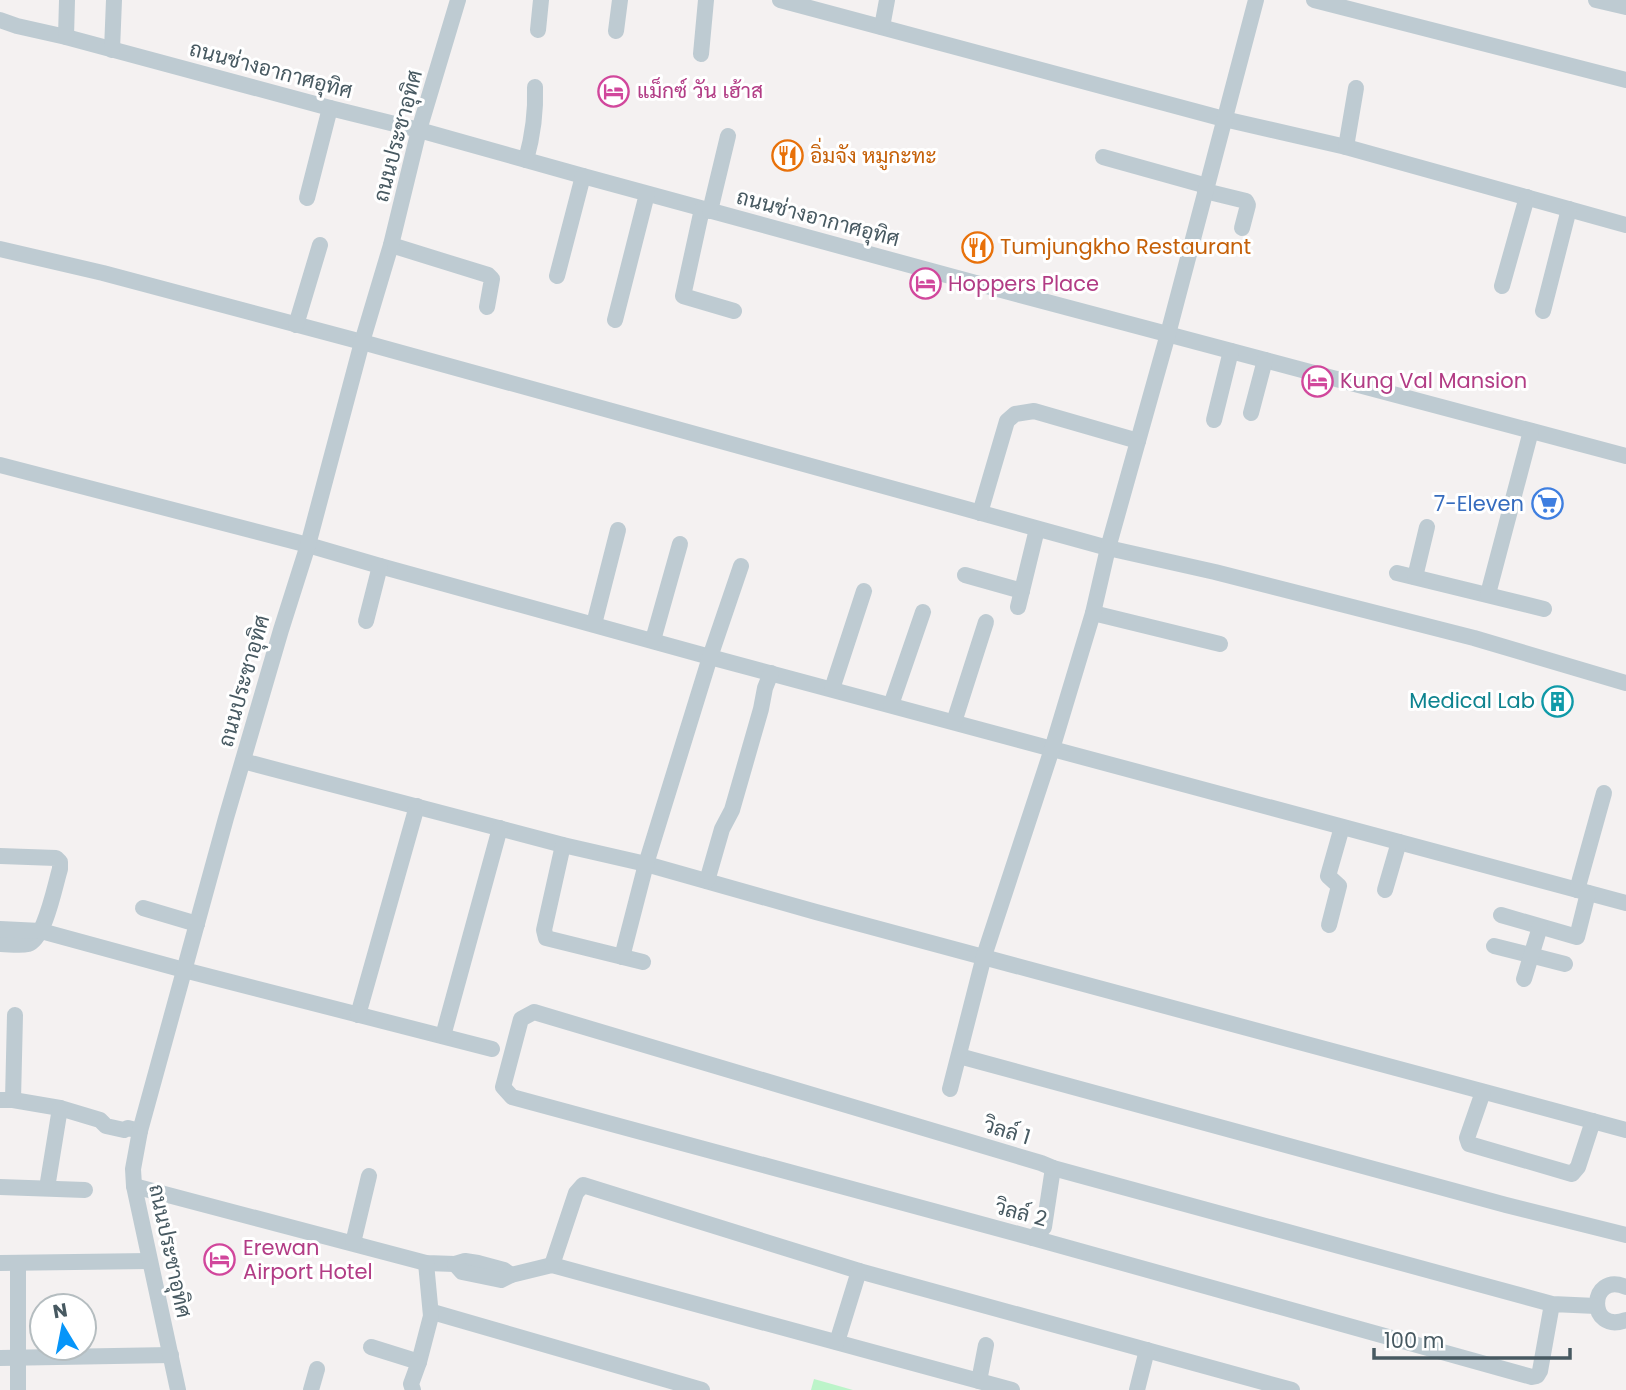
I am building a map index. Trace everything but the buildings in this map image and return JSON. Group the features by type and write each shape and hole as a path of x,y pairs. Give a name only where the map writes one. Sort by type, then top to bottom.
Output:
{"street":[{"path":"66,37 67,0"},
{"path":"112,50 114,0"},
{"name":"ถนนประชาอุทิศ","path":"178,1390 134,1186 134,1130 184,970 226,818 308,545 391,245 419,130 458,0 446,0"},
{"path":"538,30 541,0"},
{"path":"616,31 620,0"},
{"path":"701,54 706,0"},
{"path":"780,0 1224,119 1346,147 1626,225"},
{"path":"882,27 887,0"},
{"path":"950,1089 984,956 1052,749 1093,613 1108,548 1168,334 1256,0"},
{"path":"1314,0 1626,80"},
{"path":"1597,0 1626,7"},
{"path":"0,6 3,21"},
{"name":"ถนนช่างอากาศอุทิศ","path":"3,21 419,130 706,210 1626,456"},
{"path":"526,160 533,134 535,87"},
{"path":"1346,147 1356,88"},
{"path":"307,198 330,108"},
{"path":"727,136 682,296 734,311"},
{"path":"1103,157 1246,201 1248,205 1242,228"},
{"path":"557,276 583,176"},
{"path":"615,320 647,194"},
{"path":"1502,286 1527,197"},
{"path":"1543,311 1569,209"},
{"path":"296,325 320,245"},
{"path":"391,245 488,275 492,279 487,307"},
{"path":"0,249 103,273 362,342 1108,548 1215,572 1474,638 1626,683"},
{"path":"1214,420 1231,351"},
{"path":"1251,413 1265,360"},
{"path":"980,513 1007,421 1014,414 1034,411 1138,441"},
{"path":"1488,594 1531,431"},
{"path":"0,465 308,545 710,657 1626,903"},
{"path":"1415,577 1427,527"},
{"path":"965,575 1020,599 1037,529"},
{"path":"594,624 618,530"},
{"path":"653,640 680,544"},
{"path":"366,621 380,566"},
{"path":"622,957 646,864 741,566"},
{"path":"1397,573 1544,609"},
{"path":"832,689 864,592"},
{"path":"891,705 923,611"},
{"path":"1093,613 1220,644"},
{"path":"954,722 986,622"},
{"path":"707,881 722,829 732,810 771,673"},
{"path":"243,761 563,845 646,864 1626,1130"},
{"path":"1501,915 1577,937 1582,891 1604,793"},
{"path":"358,1015 417,806"},
{"path":"1329,925 1339,886 1328,876 1342,827"},
{"path":"443,1037 500,828"},
{"path":"1384,890 1399,842"},
{"path":"563,845 544,930 546,938 643,962"},
{"path":"0,856 51,857 60,862 41,931 30,944 0,944"},
{"path":"143,908 197,924"},
{"path":"1524,979 1540,927"},
{"path":"0,929 41,931 492,1049"},
{"path":"1494,946 1565,964"},
{"name":"วิลล์ 1","path":"503,1087 521,1019 534,1012 1053,1168 1552,1304 1596,1306"},
{"path":"15,1015 6,1100 60,1108 100,1120 107,1117 124,1122 134,1130"},
{"path":"959,1056 1493,1202 1626,1235"},
{"name":"วิลล์ 2","path":"503,1087 512,1097 1532,1377 1537,1376 1540,1371 1552,1304"},
{"path":"1483,1091 1467,1138 1469,1144 1572,1174 1578,1167 1593,1121"},
{"path":"47,1188 60,1108"},
{"path":"1033,1238 1044,1227 1053,1168"},
{"path":"353,1243 369,1176"},
{"path":"552,1265 576,1193 583,1185 859,1271 1292,1390"},
{"path":"0,1186 85,1189"},
{"path":"134,1186 426,1263 455,1264 461,1272 469,1274 501,1280 552,1265 1012,1390"},
{"path":"0,1263 149,1261"},
{"path":"18,1263 18,1390"},
{"path":"413,1390 411,1384 431,1316 426,1263"},
{"path":"837,1342 859,1271"},
{"path":"1625,1284 1604,1288 1596,1306 1604,1319 1618,1323 1626,1320"},
{"path":"431,1316 436,1313 702,1390"},
{"path":"979,1381 986,1345"},
{"path":"371,1348 419,1362"},
{"path":"1137,1390 1147,1350"},
{"path":"0,1358 171,1355"},
{"path":"311,1390 317,1369"}],"green space":[{"path":"814,1379 853,1390 811,1390"}],"place":[{"name":"แม็กซ์ วัน เฮ้าส","path":"614,91"},
{"name":"อิ่มจัง หมูกะทะ","path":"787,156"},
{"name":"Tumjungkho Restaurant","path":"977,247"},
{"name":"Hoppers Place","path":"925,284"},
{"name":"Kung Val Mansion","path":"1317,381"},
{"name":"7-Eleven","path":"1547,504"},
{"name":"Medical Lab","path":"1558,701"},
{"name":"Erewan Airport Hotel","path":"220,1260"}]}
